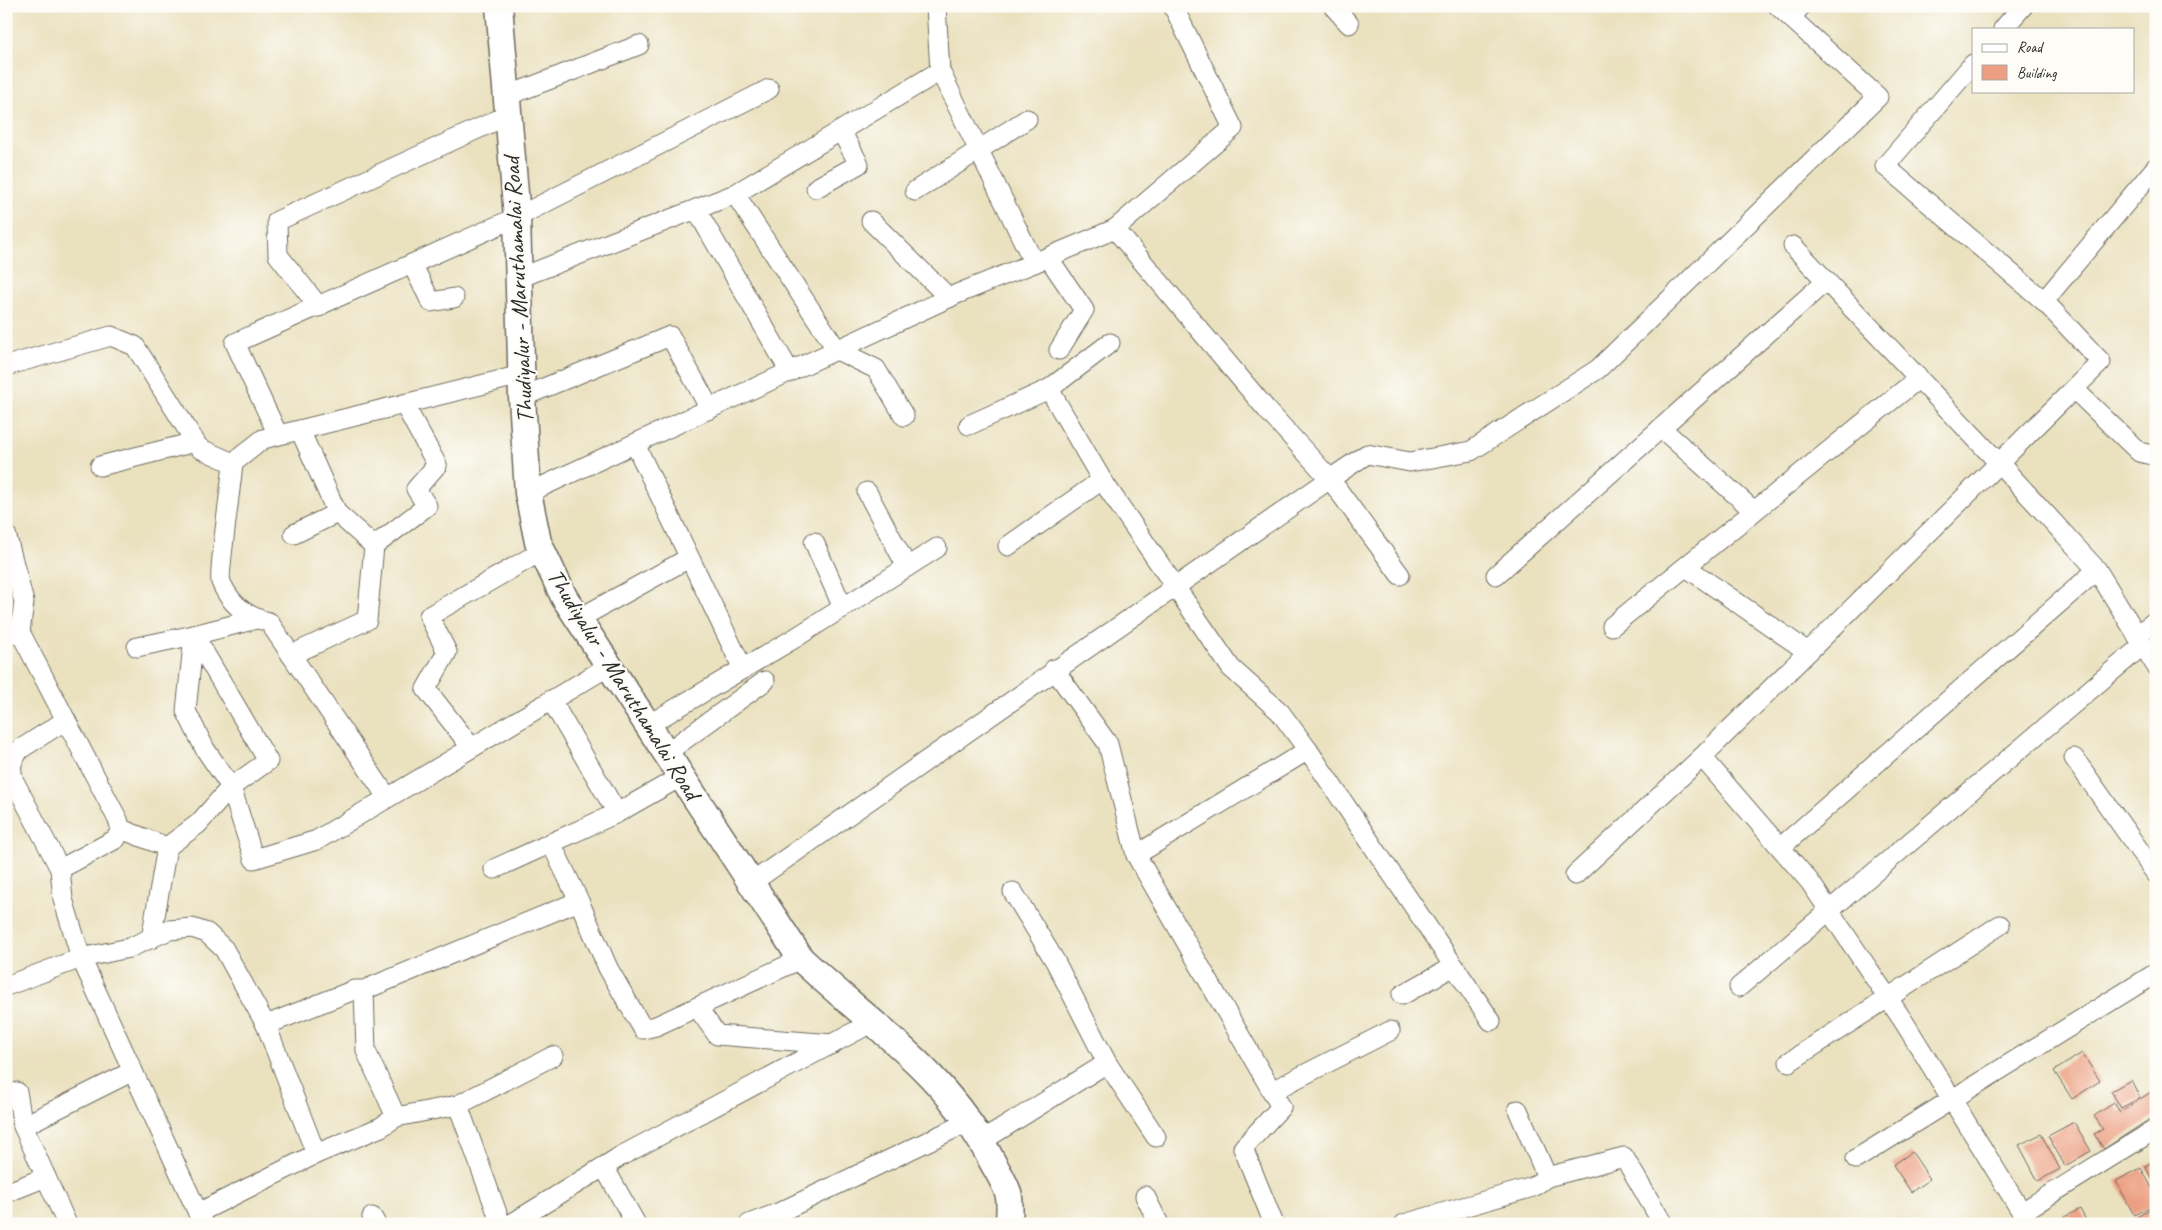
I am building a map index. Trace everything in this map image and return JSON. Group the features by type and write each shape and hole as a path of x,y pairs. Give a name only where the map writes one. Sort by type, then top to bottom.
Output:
{"main road":[{"name":"Thudiyalur - Maruthamalai Road","path":"499,6 517,217 522,386 528,493 538,542 564,596 578,619 801,959 842,998 890,1035 939,1083 975,1132 1009,1194 1009,1224"}],"street":[{"path":"936,6 940,71 979,150 1041,260 1084,310 1059,350"},
{"path":"528,493 949,298 1115,229 1233,128 1173,6"},
{"path":"1333,6 1348,24"},
{"path":"2004,28 2023,6"},
{"path":"752,883 1054,669 1367,454 1410,462 1471,452 1598,369 1878,97 1790,10"},
{"path":"319,307 278,255 276,221 508,106 640,45"},
{"path":"1576,875 1702,757 2101,362 2044,301 1885,166 1972,65"},
{"path":"519,278 736,194 940,71"},
{"path":"278,435 235,343 517,217 769,89"},
{"path":"915,192 1027,119"},
{"path":"816,188 859,164 841,131"},
{"path":"2044,301 2156,167"},
{"path":"736,194 837,350 876,369 904,416"},
{"path":"696,209 790,372"},
{"path":"870,222 949,298"},
{"path":"1115,229 1267,410 1330,479 1400,575"},
{"path":"1793,246 1999,462 2097,570 2156,666"},
{"path":"412,264 431,302 454,298"},
{"path":"1496,575 1826,281"},
{"path":"7,363 111,336 134,346 199,448 233,462"},
{"path":"387,797 269,622 256,619 239,609 220,580 233,462 263,439 404,404 522,386 670,336 710,409"},
{"path":"969,425 1049,389 1110,343"},
{"path":"1612,626 1919,378"},
{"path":"1049,389 1102,480 1232,668 1280,712 1308,750 1492,1021"},
{"path":"2074,389 2139,452 2156,456"},
{"path":"291,655 368,620 374,546 427,506 416,489 437,465 404,404"},
{"path":"1661,428 1754,511"},
{"path":"300,430 337,513 374,546"},
{"path":"100,466 195,442"},
{"path":"635,444 743,669"},
{"path":"1008,546 1102,480"},
{"path":"867,492 907,567"},
{"path":"294,534 337,513"},
{"path":"6,534 24,602 13,634 66,720 121,829 116,840 60,869"},
{"path":"814,542 842,608"},
{"path":"648,726 937,548"},
{"path":"471,747 426,689 447,652 429,616 542,551"},
{"path":"578,619 689,558"},
{"path":"1686,567 1808,652"},
{"path":"1781,848 2097,570"},
{"path":"137,647 256,619"},
{"path":"1739,988 1830,912 2140,640 2156,620"},
{"path":"151,939 167,847 198,824 231,786 268,761 194,635"},
{"path":"194,635 186,711 204,749 231,786 254,859 317,840 609,666"},
{"path":"1054,669 1108,744 1136,855 1281,1107 1243,1148 1274,1224"},
{"path":"666,753 765,681"},
{"path":"551,700 617,813"},
{"path":"66,720 19,750 10,765 13,779 60,869 63,899 81,958 200,1218 316,1154 381,1127 396,1117 458,1105 553,1056"},
{"path":"1136,855 1308,750"},
{"path":"1702,757 1810,882 1888,998 2026,1218 2156,1130"},
{"path":"2074,758 2156,874"},
{"path":"494,869 617,813 682,776"},
{"path":"121,829 167,847"},
{"path":"551,843 608,968 643,1029 656,1026 801,959"},
{"path":"1013,892 1055,960 1107,1063 1156,1136"},
{"path":"266,1025 354,990 364,990 579,901"},
{"path":"1789,1062 2000,925"},
{"path":"6,986 81,958 129,948 170,930 192,928 207,933 224,949 266,1025 316,1154"},
{"path":"1402,995 1454,966"},
{"path":"1856,1159 2156,973"},
{"path":"364,990 366,1051 396,1117"},
{"path":"697,1007 717,1035 833,1044"},
{"path":"512,1224 604,1167 874,1022"},
{"path":"1272,1091 1390,1031"},
{"path":"749,1224 781,1218 975,1132 1107,1063"},
{"path":"23,1126 133,1071"},
{"path":"6,1096 17,1092 23,1126 67,1224"},
{"path":"458,1105 501,1224"},
{"path":"1518,1110 1547,1176"},
{"path":"1404,1224 1533,1186 1547,1176 1624,1157 1663,1224"},
{"path":"604,1167 636,1224"},
{"path":"6,1193 46,1177"},
{"path":"1145,1196 1159,1224"}],"building":[{"path":"2082,1053 2100,1081 2072,1099 2054,1071"},
{"path":"2131,1080 2140,1098 2121,1108 2111,1091"},
{"path":"2151,1092 2156,1100 2156,1115 2104,1149 2094,1134 2103,1129 2094,1116 2114,1103 2120,1112"},
{"path":"2074,1122 2091,1151 2065,1166 2048,1136"},
{"path":"2041,1134 2060,1169 2038,1181 2019,1145"},
{"path":"1912,1152 1930,1179 1911,1192 1893,1165"},
{"path":"2156,1160 2156,1186 2145,1166"},
{"path":"2141,1168 2156,1195 2156,1204 2134,1215 2116,1181"},
{"path":"2156,1205 2156,1220 2149,1224 2137,1224 2134,1219"},
{"path":"2080,1209 2088,1224 2057,1224 2056,1221"}]}
